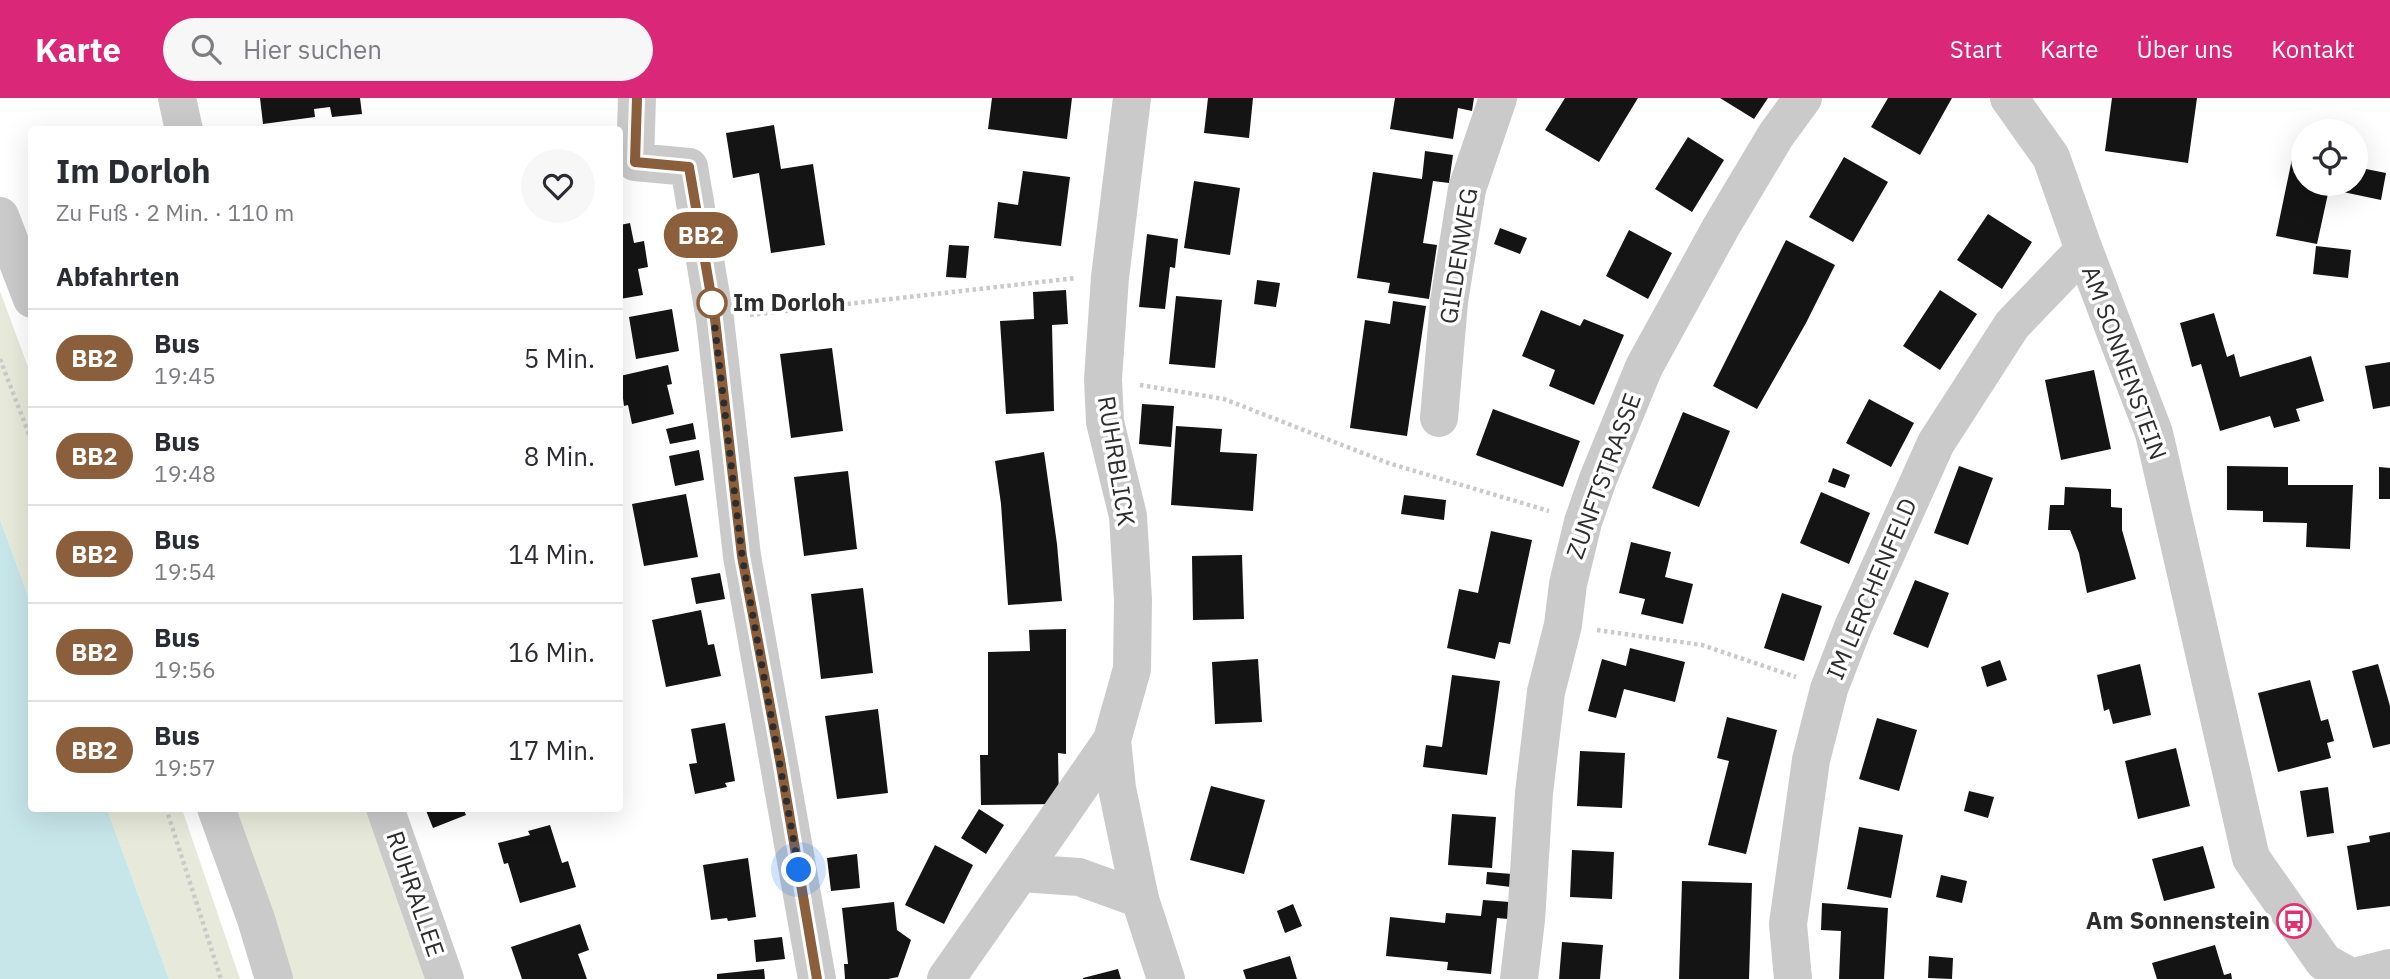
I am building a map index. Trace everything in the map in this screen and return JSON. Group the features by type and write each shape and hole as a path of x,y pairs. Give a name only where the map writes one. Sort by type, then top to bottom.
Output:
{"street":[{"path":"177,98 183,126"},
{"path":"637,98 627,163 689,167 715,319 742,556 817,979"},
{"name":"RUHRBLICK","path":"946,979 1112,740 1132,669 1133,600 1128,516 1105,422 1103,379 1110,277 1132,98"},
{"name":"GILDENWEG","path":"1438,418 1450,302 1467,189 1497,98"},
{"name":"ZUNFTSTRASSE","path":"1519,979 1544,705 1583,522 1644,367 1721,227 1776,135 1802,98"},
{"name":"AM SONNENSTEIN","path":"2009,98 2051,158 2154,433 2251,858 2324,962 2349,978"},
{"path":"0,216 28,289"},
{"name":"IM LERCHENFELD","path":"1793,979 1788,924 1811,761 1829,689 1853,627 1936,443 2012,325 2084,250"},
{"name":"RUHRBLICK","path":"1112,740 1117,788 1140,899 1166,979"},
{"path":"217,812 256,919 274,979"},
{"name":"RUHRALLEE","path":"386,812 445,979"},
{"path":"1020,873 1079,877 1140,899"},
{"path":"2349,978 2390,968"}],"path":[{"path":"715,319 1080,278 1110,277"},
{"path":"0,359 28,432"},
{"path":"1103,379 1224,399 1391,464 1583,522"},
{"path":"1563,625 1702,645 1829,689"},
{"path":"167,812 221,979"}],"green space":[{"path":"0,291 28,367 28,596 0,519"},
{"path":"108,812 183,812 240,979 169,979"},
{"path":"233,812 374,812 427,979 292,979"}],"water":[{"path":"0,519 28,596 28,812 108,812 169,979 0,979"}],"building":[{"path":"260,98 360,98 362,114 332,117 330,107 314,109 315,117 263,124"},
{"path":"992,98 1072,98 1067,139 988,129"},
{"path":"1208,98 1253,98 1249,138 1204,133"},
{"path":"1395,98 1474,98 1472,111 1458,108 1453,139 1390,129"},
{"path":"1565,98 1638,98 1599,162 1545,130"},
{"path":"1720,98 1768,98 1754,119"},
{"path":"1888,98 1952,98 1920,155 1871,127"},
{"path":"2112,98 2197,98 2188,163 2105,151"},
{"path":"774,125 781,169 813,164 825,245 771,253 759,173 733,178 726,133"},
{"path":"1688,137 1724,160 1692,212 1655,189"},
{"path":"1425,151 1453,155 1449,183 1433,181 1423,243 1437,245 1429,299 1388,293 1390,283 1357,278 1373,172 1422,179"},
{"path":"1844,157 1888,182 1853,242 1809,217"},
{"path":"2291,164 2291,196 2327,196 2317,244 2276,236"},
{"path":"2368,169 2386,173 2381,200 2362,196 2368,196"},
{"path":"1023,171 1070,177 1061,246 994,238 998,202 1018,205"},
{"path":"1194,181 1240,188 1230,255 1184,248"},
{"path":"1988,214 2032,242 2002,289 1957,260"},
{"path":"630,223 634,243 644,241 648,267 638,269 643,295 623,298 623,224"},
{"path":"1500,228 1527,238 1520,254 1494,244"},
{"path":"1629,230 1672,253 1648,299 1606,276"},
{"path":"1147,234 1178,239 1175,268 1170,267 1165,309 1139,307"},
{"path":"1786,240 1835,265 1806,323 1757,409 1713,386"},
{"path":"949,245 969,246 966,278 946,277"},
{"path":"2316,246 2351,250 2348,278 2313,274"},
{"path":"1257,280 1280,283 1276,307 1254,304"},
{"path":"1066,290 1068,324 1052,325 1054,411 1006,414 1000,321 1034,319 1033,292"},
{"path":"1940,290 1977,314 1940,370 1903,346"},
{"path":"1176,296 1222,300 1215,368 1169,364"},
{"path":"1393,301 1426,306 1407,436 1350,428 1365,320 1390,324"},
{"path":"672,309 679,351 636,359 629,317"},
{"path":"1541,310 1580,326 1584,319 1624,335 1594,405 1549,386 1555,370 1522,356"},
{"path":"2214,313 2227,357 2234,354 2240,377 2311,356 2324,401 2296,409 2300,421 2274,428 2270,416 2220,431 2201,364 2192,367 2180,323"},
{"path":"832,348 843,431 791,438 780,354"},
{"path":"2390,362 2390,406 2373,409 2365,366"},
{"path":"668,365 672,384 667,385 674,414 632,424 628,405 624,406 623,375"},
{"path":"2094,370 2111,449 2061,460 2045,380"},
{"path":"1869,399 1914,423 1891,467 1846,443"},
{"path":"1142,404 1174,406 1171,447 1139,444"},
{"path":"1493,409 1580,441 1563,487 1476,455"},
{"path":"1683,412 1730,431 1699,507 1652,488"},
{"path":"693,423 696,439 670,444 666,429"},
{"path":"1176,426 1222,429 1220,452 1257,454 1253,511 1171,505"},
{"path":"699,450 704,480 675,486 669,456"},
{"path":"1044,452 1062,601 1008,605 1001,504 995,461"},
{"path":"1959,466 1993,478 1968,545 1934,533"},
{"path":"2227,466 2288,467 2288,485 2353,485 2350,549 2306,547 2307,523 2263,522 2263,511 2227,510"},
{"path":"2379,467 2390,468 2390,499 2379,499"},
{"path":"1833,468 1850,475 1845,488 1828,482"},
{"path":"848,471 857,549 804,556 794,477"},
{"path":"2065,487 2111,489 2111,507 2122,508 2122,530 2136,579 2087,593 2079,553 2070,530 2048,530 2050,505 2064,505"},
{"path":"1821,492 1870,513 1849,564 1800,543"},
{"path":"686,494 698,557 644,566 632,504"},
{"path":"1404,495 1446,500 1444,520 1401,514"},
{"path":"1491,531 1532,540 1510,644 1499,642 1495,659 1447,648 1459,589 1478,593"},
{"path":"1631,542 1671,552 1665,577 1693,584 1683,624 1641,614 1645,599 1619,593"},
{"path":"1242,555 1244,619 1193,620 1192,556"},
{"path":"720,573 725,599 696,604 691,578"},
{"path":"1915,580 1949,593 1928,648 1893,634"},
{"path":"863,588 873,673 821,679 811,594"},
{"path":"1782,593 1822,606 1804,661 1764,648"},
{"path":"701,610 708,645 714,644 721,676 666,687 652,620"},
{"path":"1066,629 1066,754 1058,753 1059,804 981,805 980,755 988,755 988,652 1030,651 1029,630"},
{"path":"1630,648 1685,662 1675,702 1624,689 1616,718 1588,711 1602,659 1626,666"},
{"path":"1258,659 1262,722 1215,724 1212,662"},
{"path":"2000,660 2007,680 1987,687 1981,667"},
{"path":"2140,664 2151,715 2113,724 2109,709 2104,711 2097,675"},
{"path":"2378,664 2390,706 2390,744 2373,748 2352,671"},
{"path":"1452,675 1500,681 1487,775 1423,767 1426,745 1442,747"},
{"path":"2310,680 2321,721 2328,719 2334,741 2327,743 2331,758 2278,772 2258,693"},
{"path":"878,709 888,793 837,799 825,716"},
{"path":"1727,717 1777,730 1746,854 1708,845 1729,761 1717,758"},
{"path":"1877,718 1917,730 1899,791 1859,779"},
{"path":"725,723 735,781 725,783 727,787 695,794 689,764 697,763 691,729"},
{"path":"2176,748 2190,806 2138,819 2125,761"},
{"path":"1580,751 1625,753 1622,808 1577,806"},
{"path":"1211,786 1265,800 1244,874 1190,860"},
{"path":"2328,787 2334,833 2307,837 2300,791"},
{"path":"1969,791 1994,797 1988,818 1964,811"},
{"path":"979,809 1004,825 986,854 961,838"},
{"path":"427,812 465,812 466,815 433,828"},
{"path":"1452,814 1496,817 1492,868 1448,865"},
{"path":"550,825 562,863 568,861 576,887 520,903 508,863 504,864 498,843 530,835 528,831"},
{"path":"1859,827 1903,835 1891,898 1847,889"},
{"path":"2390,832 2390,906 2357,910 2347,846 2370,842 2369,836"},
{"path":"935,845 973,865 944,924 905,905"},
{"path":"2203,846 2215,888 2164,901 2152,859"},
{"path":"1572,850 1614,852 1612,899 1570,897"},
{"path":"857,854 860,888 831,891 827,858"},
{"path":"748,858 756,917 728,921 727,918 711,920 703,865"},
{"path":"1487,872 1512,874 1511,887 1486,884"},
{"path":"1941,875 1967,881 1962,903 1936,897"},
{"path":"1682,881 1752,883 1749,979 1679,979"},
{"path":"1483,900 1510,902 1508,919 1497,918 1491,974 1447,970 1448,962 1386,956 1390,917 1445,923 1446,913 1481,916"},
{"path":"894,902 897,930 911,940 898,977 845,979 844,964 848,964 842,908"},
{"path":"1822,903 1888,908 1884,979 1839,979 1841,931 1821,930"},
{"path":"1293,904 1302,926 1285,933 1277,911"},
{"path":"580,924 589,950 578,954 587,979 522,979 511,947"},
{"path":"782,937 785,959 756,962 754,940"},
{"path":"1562,942 1603,945 1600,979 1559,979"},
{"path":"2215,945 2224,975 2231,973 2232,979 2157,979 2152,963"},
{"path":"1290,956 1297,979 1246,979 1243,970"},
{"path":"1929,956 1953,958 1952,979 1928,978"},
{"path":"764,969 765,979 717,979 717,974"},
{"path":"1118,969 1121,979 1083,979 1083,978"}],"bus line":[{"name":"BB2","path":"637,98 635,162 689,167 715,319 742,556 817,979"}],"place":[{"name":"Im Dorloh","path":"712,303"},
{"name":"Am Sonnenstein","path":"2294,921"}],"route":[{"path":"712,303 742,556 799,870"}]}
